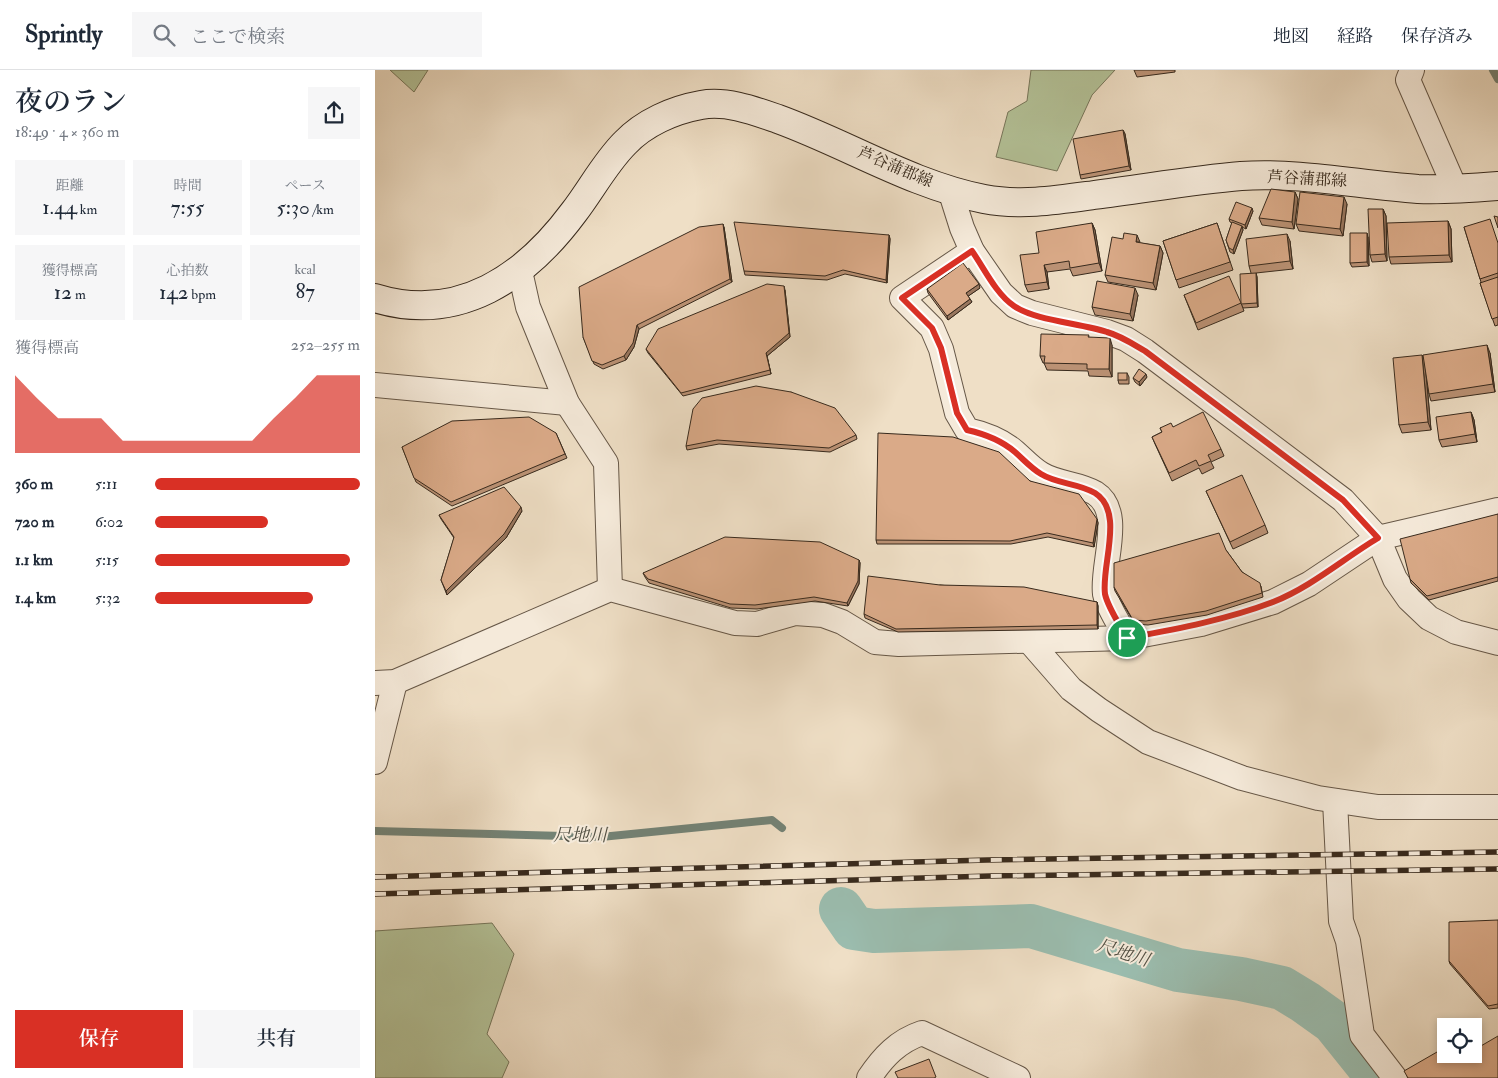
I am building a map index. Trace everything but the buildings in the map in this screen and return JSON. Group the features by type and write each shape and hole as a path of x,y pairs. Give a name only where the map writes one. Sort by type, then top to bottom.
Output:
{"main road":[{"name":"芦谷蒲郡線","path":"375,298 410,304 459,302 492,288 520,271 544,250 625,142 650,122 703,104 751,110 812,131 899,170 950,190 985,199 1047,202 1240,176 1296,175 1421,189 1498,186"}],"street":[{"path":"1405,73 1455,188"},
{"path":"950,190 962,228 972,251 1001,293 1015,306 1032,314 1107,332 1126,339 1145,351 1343,500 1378,538 1395,579 1409,599 1429,618 1456,632 1498,643"},
{"path":"972,251 902,298 932,328 941,348 957,413 967,430 987,434 1014,451 1030,468 1046,478 1081,487 1096,494 1106,507 1112,523 1104,580 1106,597 1127,638"},
{"path":"520,271 529,307 567,403 606,463 610,588"},
{"path":"375,385 567,403"},
{"path":"375,762 385,682 610,588 735,623 757,624 795,613 823,615 842,622 875,642 899,644 1030,642 1127,638 1201,624 1273,602 1309,584 1378,538 1498,510"},
{"path":"1030,642 1071,689 1148,742 1243,778 1335,801 1378,807 1498,807"},
{"path":"1335,801 1341,921 1348,941 1362,1035 1395,1078"},
{"path":"869,1078 884,1057 906,1038 922,1033 1018,1078"}],"green space":[{"path":"390,70 428,70 414,92"},
{"path":"1031,70 1115,70 1092,95 1057,171 996,157 1008,112 1027,101"},
{"path":"492,923 514,954 487,1034 509,1062 502,1078 375,1078 375,931"}],"waterway":[{"path":"1493,70 1498,79"},
{"name":"尺地川","path":"375,831 601,837 772,820 782,828"},
{"name":"尺地川","path":"841,909 854,928 874,931 1031,926 1178,970 1241,979 1282,988 1333,1022 1378,1078"}],"railway":[{"path":"375,877 987,860 1498,852"},
{"path":"375,894 990,876 1498,869"}],"route":[{"path":"972,251 1001,293 1015,306 1032,314 1107,332 1126,339 1145,351 1343,500 1378,538 1309,584 1273,602 1201,624 1127,638 1106,597 1104,580 1112,523 1106,507 1096,494 1081,487 1046,478 1030,468 1014,451 987,434 967,430 957,413 941,348 932,328 902,298 972,251"}]}
